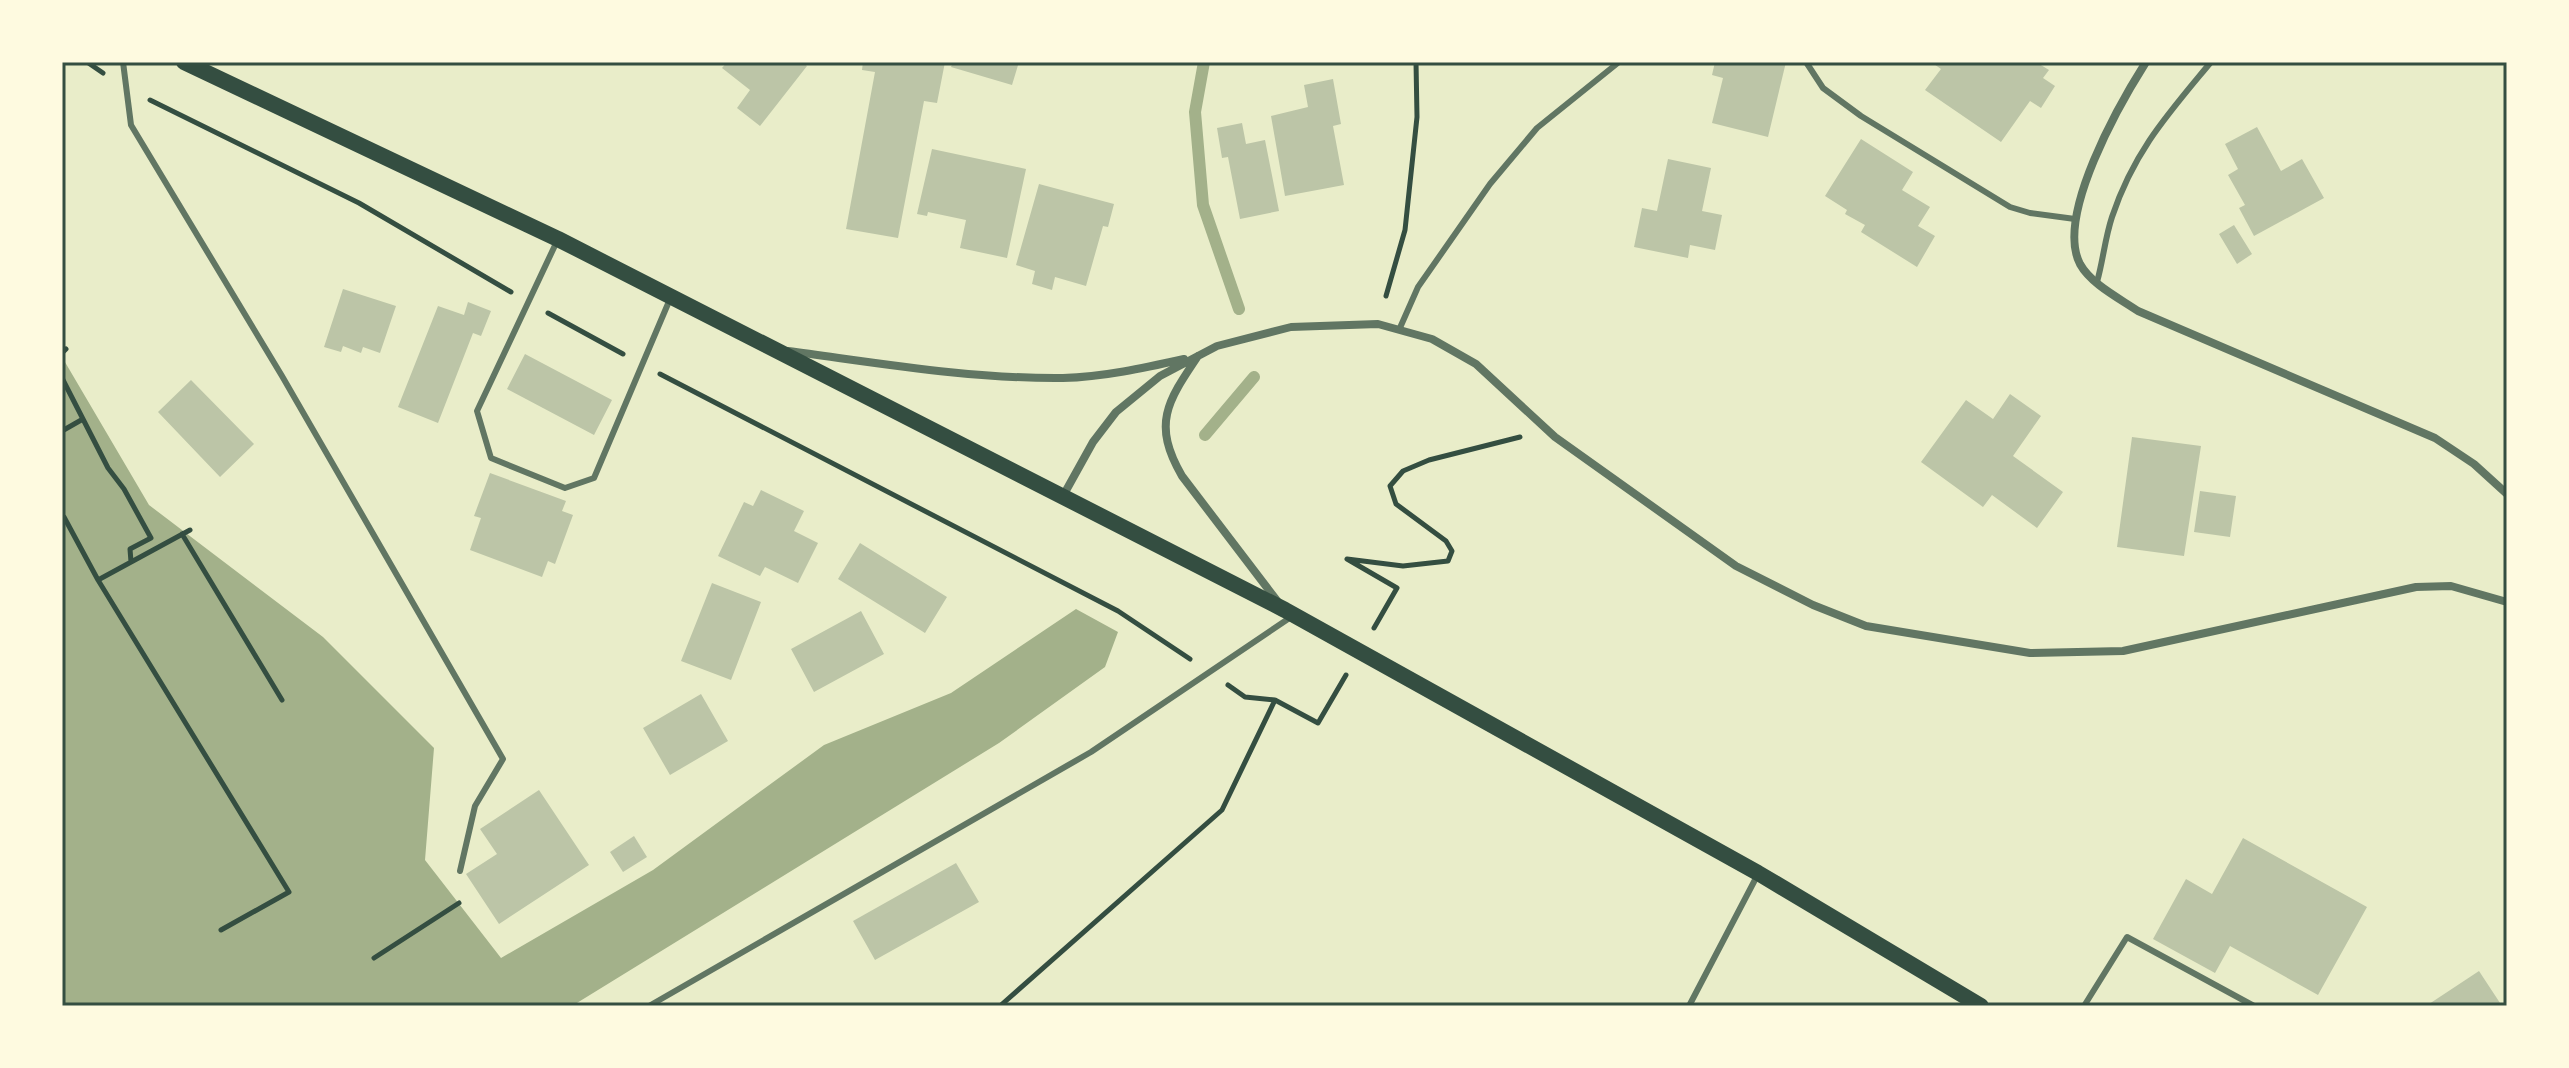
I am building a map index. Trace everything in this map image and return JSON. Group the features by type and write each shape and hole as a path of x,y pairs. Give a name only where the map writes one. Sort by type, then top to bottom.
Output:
{"main road":[{"path":"184,62 558,239 1289,613 1758,873 1981,1006"}],"street":[{"path":"2146,62 2118,111 2084,186 2075,219 2074,241 2080,264 2097,282 2138,311 2435,438 2474,464 2507,494"},
{"path":"1063,497 1093,442 1116,412 1160,376 1217,346 1291,327 1378,324 1432,339 1476,364 1548,430 1736,566 1813,605 1866,626 2030,653 2123,651 2416,587 2451,586 2507,602"},
{"path":"772,349 980,376 1065,378 1138,370 1199,356"},
{"path":"1199,356 1178,385 1168,408 1164,428 1172,459 1289,613"}],"lane":[{"path":"123,62 131,125 282,376 503,759 475,806 460,871"},
{"path":"1399,330 1418,287 1490,184 1537,128 1619,62"},
{"path":"1806,62 1823,88 1861,116 2010,207 2075,219"},
{"path":"2097,282 2110,221 2124,185 2150,136 2211,62"},
{"path":"558,239 477,411 491,458 565,488 594,478 672,296"},
{"path":"649,1006 1091,752 1210,672 1289,613"},
{"path":"1689,1006 1758,873"},
{"path":"2084,1006 2127,937 2254,1006"}],"path":[{"path":"87,62 125,88 359,203 642,365 1118,611 1245,697 1275,700 1318,723 1397,588 1347,559 1403,566 1448,561 1452,551 1446,541 1396,504 1390,486 1396,478 1403,471 1429,460 1548,430"},
{"path":"1378,324 1405,230 1417,117 1416,62"},
{"path":"62,378 108,468 124,489 151,538 130,549 131,562"},
{"path":"62,431 83,419"},
{"path":"62,518 289,892 221,930"},
{"path":"98,580 190,530"},
{"path":"182,534 282,700"},
{"path":"1000,1006 1222,810 1275,700"},
{"path":"374,958 459,903"}],"shaded area":[{"path":"62,357 149,505 323,637 434,748 425,860 501,958 653,870 824,745 951,693 1076,609 1118,632 1105,667 999,743 572,1006 62,1006"}],"building":[{"path":"727,62 802,62 807,66 760,126 737,108 750,90 722,68"},
{"path":"863,62 945,62 937,103 924,101 898,238 846,229 875,72 862,70"},
{"path":"953,62 1019,62 1012,85 951,67"},
{"path":"1715,62 1786,62 1768,137 1712,123 1723,78 1712,75"},
{"path":"1931,62 2036,62 2049,70 2043,78 2055,86 2041,108 2030,101 2001,142 1925,90 1941,69"},
{"path":"1333,79 1341,124 1333,126 1344,185 1285,196 1271,116 1308,107 1304,85"},
{"path":"1242,123 1246,144 1265,140 1279,211 1240,219 1228,157 1222,158 1217,128"},
{"path":"2257,127 2281,171 2302,159 2324,198 2254,236 2239,208 2245,205 2228,175 2238,169 2225,144"},
{"path":"1861,139 1913,172 1902,190 1930,207 1918,226 1935,236 1917,267 1861,232 1865,225 1845,214 1847,210 1825,196"},
{"path":"932,149 1026,169 1007,258 960,248 966,220 928,212 927,216 917,214"},
{"path":"1668,159 1711,168 1702,211 1722,215 1715,250 1690,245 1688,258 1634,247 1642,208 1657,211"},
{"path":"1039,184 1114,204 1108,227 1103,226 1086,286 1055,277 1052,290 1032,284 1035,271 1016,265"},
{"path":"2234,225 2252,254 2237,264 2219,234"},
{"path":"343,289 396,306 380,353 363,347 361,353 343,346 341,352 324,347"},
{"path":"468,302 491,311 481,336 473,333 438,423 398,407 438,306 464,315"},
{"path":"525,354 612,400 594,435 507,389"},
{"path":"191,380 254,444 220,477 158,412"},
{"path":"2010,394 2041,416 2013,456 2063,492 2037,528 1992,495 1983,507 1921,462 1966,400 1993,419"},
{"path":"2132,437 2201,446 2184,556 2117,547"},
{"path":"490,473 566,501 562,511 573,515 555,564 548,561 542,577 470,550 481,518 474,516"},
{"path":"761,490 804,511 794,531 818,543 798,583 765,567 760,576 718,556 744,502 753,506"},
{"path":"2200,491 2236,496 2230,537 2194,532"},
{"path":"860,543 947,597 925,633 838,579"},
{"path":"712,583 761,602 731,680 681,661"},
{"path":"861,611 884,654 814,692 791,649"},
{"path":"701,694 728,741 670,775 643,728"},
{"path":"539,790 589,865 499,924 466,874 497,854 480,829"},
{"path":"634,836 647,857 623,872 610,852"},
{"path":"2243,838 2367,907 2318,995 2230,946 2215,973 2153,939 2186,879 2212,894"},
{"path":"956,863 979,902 875,960 853,921"},
{"path":"2479,971 2502,1006 2426,1006"}],"waterway":[{"path":"1204,62 1195,112 1203,205 1239,309"},
{"path":"1205,435 1254,377"}]}
